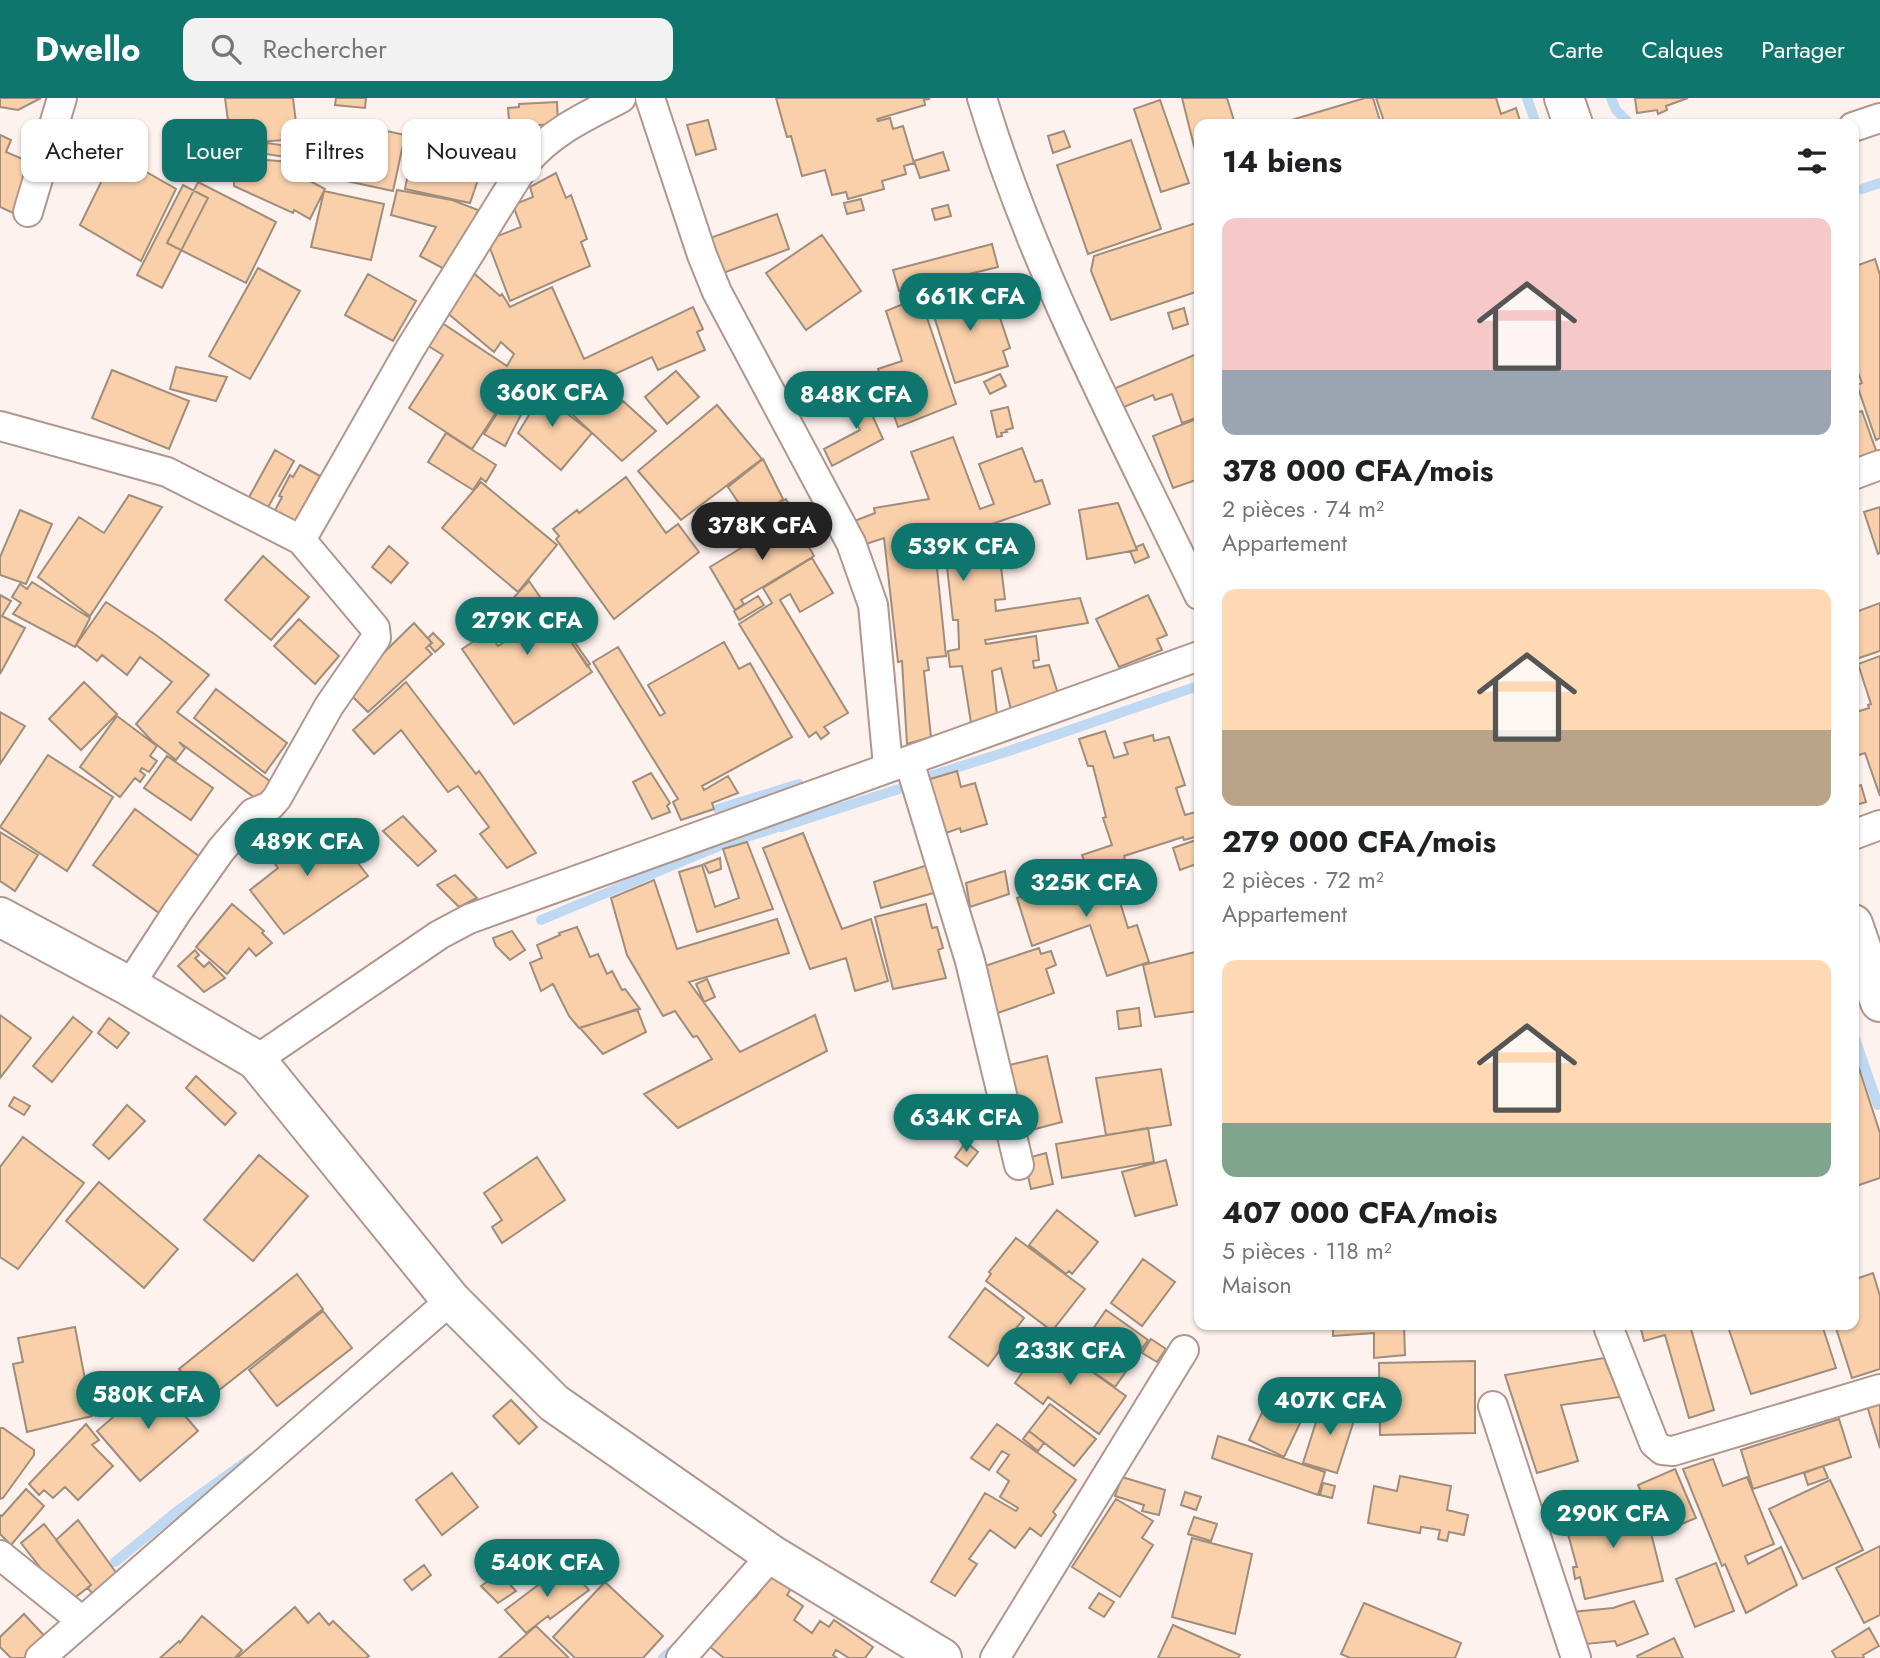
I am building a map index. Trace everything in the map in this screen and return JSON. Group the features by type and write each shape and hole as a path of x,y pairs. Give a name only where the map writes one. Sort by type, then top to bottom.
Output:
{"street":[{"path":"28,212 62,98"},
{"path":"301,540 410,349 527,161 544,141 621,98"},
{"path":"650,98 698,244 718,292 851,543 863,575 873,605 899,764 970,961 1019,1165"},
{"path":"982,98 1018,205 1054,290 1194,584"},
{"path":"1564,98 1571,119"},
{"path":"1859,125 1880,118"},
{"path":"0,426 167,472 301,540 375,628 376,638 329,706 276,798 270,806 253,813 221,850 129,986"},
{"path":"1859,473 1880,466"},
{"path":"256,1060 439,936 469,919 1194,658"},
{"path":"1859,833 1880,825"},
{"path":"0,917 129,986 256,1060 451,1300 554,1403 772,1555 942,1658"},
{"path":"1859,941 1880,1002"},
{"path":"40,1658 451,1300"},
{"path":"1609,1330 1654,1443 1662,1450 1673,1451 1880,1389"},
{"path":"995,1658 1184,1350"},
{"path":"1493,1406 1576,1658"},
{"path":"0,1555 82,1621"},
{"path":"681,1658 772,1555"}],"building":[{"path":"0,98 41,98 18,110 0,107"},
{"path":"225,98 293,98 296,119 281,119 281,140 267,141 267,119 228,119"},
{"path":"336,98 366,98 365,108 335,105"},
{"path":"776,98 929,99 924,100 925,105 877,119 890,118 893,129 903,126 914,163 904,166 906,174 882,181 884,189 848,199 846,192 832,195 825,170 802,176 791,136 787,137"},
{"path":"1182,98 1227,98 1233,119 1194,119 1194,146"},
{"path":"1373,98 1379,119 1295,119"},
{"path":"1376,98 1496,98 1501,114 1516,108 1519,119 1383,119"},
{"path":"1635,98 1688,98 1666,106 1667,110 1658,114 1657,110 1637,113"},
{"path":"1160,100 1189,183 1161,192 1134,109"},
{"path":"557,102 558,124 541,125 541,119 509,119 508,108 519,107 519,104"},
{"path":"708,120 716,149 696,155 687,125"},
{"path":"388,131 402,134 402,149 393,191 351,182 388,182"},
{"path":"1064,131 1070,147 1053,153 1048,136"},
{"path":"0,135 11,140 6,152 21,158 21,182 28,182 13,213 0,207"},
{"path":"1131,140 1161,229 1088,254 1057,165"},
{"path":"267,143 281,145 281,156 267,154"},
{"path":"943,152 949,170 920,178 914,161"},
{"path":"267,160 281,161 281,182 312,182 325,189 310,219 234,186 234,182 267,182"},
{"path":"148,173 176,189 141,261 80,225 101,182 148,182"},
{"path":"556,173 566,198 571,195 587,239 581,242 590,266 510,301 487,240 521,227 513,205 533,197 530,187"},
{"path":"198,182 276,222 246,283 167,243"},
{"path":"406,182 477,182 470,203 405,189"},
{"path":"183,185 208,198 162,288 137,275"},
{"path":"397,190 452,200 478,210 465,242 461,240 446,270 420,256 436,227 391,215"},
{"path":"324,191 384,204 371,260 311,247"},
{"path":"861,199 864,210 847,214 844,203"},
{"path":"948,205 951,216 935,220 932,209"},
{"path":"777,214 789,249 723,273 710,238"},
{"path":"1194,224 1194,293 1111,320 1091,271 1094,256"},
{"path":"822,235 861,291 806,330 766,273"},
{"path":"992,244 998,267 899,291 893,270"},
{"path":"1875,259 1880,275 1880,438 1876,440 1859,391 1859,384 1862,383 1859,375 1859,265"},
{"path":"258,268 300,291 250,379 209,356"},
{"path":"469,269 500,296 502,294 510,307 552,287 584,359 693,307 703,329 697,332 705,350 658,370 652,357 593,384 617,407 623,401 656,431 622,461 558,401 567,396 554,372 538,380 514,404 505,399 472,449 409,408 443,355 425,344 439,321 507,366 514,354 501,342 494,352 445,311"},
{"path":"368,274 416,301 393,341 345,315"},
{"path":"982,282 993,316 999,315 1010,348 1003,351 1008,366 955,383 929,300"},
{"path":"920,297 956,404 898,427 878,369 902,361 886,311"},
{"path":"1184,308 1188,324 1173,329 1168,313"},
{"path":"1194,355 1194,419 1182,423 1172,394 1155,400 1153,395 1119,409 1111,390"},
{"path":"176,367 227,377 216,401 170,389"},
{"path":"112,370 189,401 169,449 92,418"},
{"path":"676,371 699,397 667,424 645,397"},
{"path":"1000,374 1006,386 990,394 984,382"},
{"path":"539,383 562,406 560,408 592,433 561,470 518,433 529,415 523,408"},
{"path":"861,390 883,439 832,466 824,449 860,430 844,400"},
{"path":"506,399 524,409 505,446 484,434"},
{"path":"717,405 762,459 681,520 638,471"},
{"path":"1008,407 1013,428 997,437 991,411"},
{"path":"1862,411 1879,459 1859,465 1859,412"},
{"path":"1194,420 1194,481 1173,488 1153,436"},
{"path":"446,433 496,465 486,482 481,478 473,490 428,462"},
{"path":"953,437 980,509 994,504 979,464 1022,448 1035,482 1042,480 1050,504 989,525 990,533 997,534 1005,599 995,600 996,611 1080,598 1088,623 985,640 986,644 1036,636 1039,660 1033,661 1034,668 1049,665 1058,694 1011,710 1001,668 992,671 997,715 971,723 962,666 950,667 948,651 959,649 959,644 958,620 953,620 947,567 937,568 946,656 927,658 929,670 924,671 931,737 907,744 902,661 898,662 884,538 857,547 849,523 875,513 874,508 929,499 911,452"},
{"path":"275,450 294,461 267,509 248,499"},
{"path":"763,459 783,499 752,523 728,487"},
{"path":"300,465 320,476 293,525 273,514 290,475 293,477"},
{"path":"626,477 666,533 678,524 699,552 614,619 556,539 559,536 553,529"},
{"path":"481,482 557,545 518,592 442,528"},
{"path":"129,495 162,507 90,616 38,577 79,517 104,533"},
{"path":"786,499 791,508 779,515 774,506"},
{"path":"1118,503 1137,550 1087,559 1079,510"},
{"path":"1880,507 1880,553 1878,554 1864,512"},
{"path":"20,510 52,524 26,584 0,575 0,557"},
{"path":"792,517 814,556 741,600 744,604 735,610 710,567"},
{"path":"1143,544 1149,557 1135,563 1130,551 1137,550 1136,547"},
{"path":"389,546 408,563 391,583 372,567"},
{"path":"263,556 309,597 271,640 225,600"},
{"path":"812,558 833,593 800,612 790,594 780,600 848,713 824,727 829,733 821,739 816,732 809,737 739,624 772,603 763,588"},
{"path":"529,581 592,672 514,724 462,649 488,632 498,646 519,633 517,630 509,635 497,618 506,612 503,609"},
{"path":"32,582 90,618 75,647 13,614 21,603 12,597 20,584 27,589"},
{"path":"0,595 11,601 2,616 25,628 0,674"},
{"path":"1148,595 1167,635 1157,639 1162,650 1119,667 1096,619"},
{"path":"758,596 764,605 739,620 734,611"},
{"path":"106,602 209,675 177,712 279,788 266,806 179,742 185,748 176,760 136,724 172,682 140,657 127,675 102,655 97,661 76,645"},
{"path":"1880,603 1880,651 1859,658 1859,611"},
{"path":"557,617 590,664 587,666 555,618"},
{"path":"299,619 339,656 315,684 274,646"},
{"path":"414,623 432,643 426,648 432,654 368,712 346,690"},
{"path":"433,633 444,644 435,652 429,645 432,643 428,638"},
{"path":"724,642 739,669 750,663 792,737 702,786 704,790 728,776 738,793 712,803 714,809 681,820 673,802 678,799 593,662 618,647 660,716 665,713 648,685"},
{"path":"1880,656 1880,796 1865,753 1859,755 1859,711 1869,708 1868,705 1871,704 1859,664"},
{"path":"84,682 117,714 81,750 49,719"},
{"path":"406,682 476,774 479,771 536,853 507,868 480,834 489,827 458,786 448,792 401,730 374,754 353,730"},
{"path":"216,689 287,743 265,773 194,718"},
{"path":"0,712 25,726 0,764"},
{"path":"117,716 157,746 150,756 157,761 149,772 142,768 140,771 145,775 140,782 135,778 120,797 80,767"},
{"path":"1105,731 1114,758 1128,754 1124,743 1153,735 1154,741 1169,737 1185,785 1176,788 1185,815 1194,812 1194,837 1184,840 1183,837 1124,856 1125,860 1089,873 1082,855 1112,845 1103,818 1106,817 1093,766 1088,766 1079,739"},
{"path":"48,755 113,797 67,871 0,827"},
{"path":"167,756 213,788 191,820 144,788"},
{"path":"957,771 961,787 975,783 987,824 943,834 924,781"},
{"path":"651,773 670,803 667,806 670,812 652,819 633,782"},
{"path":"1861,785 1866,802 1859,804"},
{"path":"135,809 207,862 166,918 93,865"},
{"path":"403,816 436,851 418,866 383,831"},
{"path":"309,826 317,836 329,826 368,876 284,934 250,890 278,868 270,857"},
{"path":"0,832 38,855 15,891 0,881"},
{"path":"803,833 842,929 871,919 888,981 855,991 846,958 810,969 763,848"},
{"path":"1194,841 1194,865 1180,870 1173,848"},
{"path":"747,842 773,909 697,932 679,872 702,865 715,907 739,898 723,849"},
{"path":"720,858 721,869 709,873 704,864"},
{"path":"931,864 937,892 881,908 874,882"},
{"path":"1109,867 1128,928 1137,925 1149,962 1107,976 1090,925 1032,946 1017,898"},
{"path":"1005,871 1009,894 970,907 966,883"},
{"path":"1143,873 1145,885 1130,887 1128,875"},
{"path":"455,875 477,898 459,907 437,885"},
{"path":"654,880 677,949 777,919 789,953 689,982 740,1052 815,1015 827,1051 678,1128 644,1094 712,1059 697,1036 693,1037 675,1011 663,1016 627,955 611,898"},
{"path":"232,904 264,931 262,933 272,943 256,956 249,948 227,974 196,947"},
{"path":"926,904 932,928 937,927 943,948 938,950 946,978 893,989 875,917"},
{"path":"577,927 590,957 598,954 607,974 612,971 622,990 625,989 640,1009 579,1028 569,1016 553,984 541,991 530,963 542,958 537,945"},
{"path":"512,931 525,950 510,960 496,946 493,938"},
{"path":"1039,948 1041,954 1051,951 1056,965 1046,969 1054,993 995,1014 979,968"},
{"path":"195,950 199,955 195,958 204,967 209,962 225,978 204,992 178,966"},
{"path":"1194,952 1194,1012 1155,1017 1143,965"},
{"path":"707,979 715,997 704,1002 696,984"},
{"path":"1139,1008 1141,1026 1119,1029 1117,1011"},
{"path":"637,1009 646,1032 603,1054 580,1028"},
{"path":"0,1015 31,1038 0,1078"},
{"path":"73,1017 92,1032 52,1082 33,1066"},
{"path":"109,1018 129,1033 117,1048 98,1033"},
{"path":"1047,1056 1062,1122 1016,1134 1001,1067"},
{"path":"1859,1068 1880,1133 1880,1178 1859,1185"},
{"path":"1161,1069 1171,1125 1106,1135 1096,1078"},
{"path":"196,1076 236,1113 225,1125 186,1088"},
{"path":"14,1097 30,1106 24,1115 9,1106"},
{"path":"127,1105 145,1121 109,1159 93,1145"},
{"path":"1148,1128 1154,1162 1062,1178 1056,1144"},
{"path":"23,1137 84,1183 18,1269 0,1257 0,1167"},
{"path":"966,1142 978,1152 967,1166 955,1157"},
{"path":"1046,1153 1053,1184 1031,1189 1024,1159"},
{"path":"259,1155 308,1196 253,1261 204,1220"},
{"path":"537,1157 565,1200 502,1243 492,1227 502,1220 484,1193"},
{"path":"1166,1160 1177,1205 1135,1216 1122,1172"},
{"path":"99,1182 178,1249 144,1288 66,1221"},
{"path":"1057,1210 1098,1242 1072,1274 1069,1271 1066,1274 1029,1245"},
{"path":"1016,1238 1085,1289 1052,1331 986,1281 991,1274 989,1272"},
{"path":"1143,1259 1175,1282 1142,1326 1111,1303"},
{"path":"1873,1273 1880,1296 1880,1369 1852,1378 1837,1330 1859,1330 1859,1278"},
{"path":"297,1274 323,1309 205,1401 179,1369"},
{"path":"985,1288 1024,1318 988,1366 949,1337"},
{"path":"1106,1310 1148,1340 1115,1387 1073,1358"},
{"path":"323,1311 352,1348 277,1406 249,1370"},
{"path":"75,1327 92,1416 27,1432 13,1364 23,1362 18,1338"},
{"path":"1333,1330 1404,1330 1405,1355 1374,1358 1374,1333 1333,1336"},
{"path":"1641,1330 1691,1330 1714,1410 1689,1418 1665,1335 1644,1341"},
{"path":"1729,1330 1824,1330 1836,1368 1751,1394"},
{"path":"1046,1339 1126,1396 1099,1434 1048,1397 1043,1404 1015,1383"},
{"path":"1151,1339 1166,1349 1157,1362 1142,1353"},
{"path":"1604,1358 1620,1397 1561,1405 1578,1461 1537,1473 1505,1375"},
{"path":"1475,1361 1475,1433 1380,1435 1379,1363"},
{"path":"155,1381 198,1431 140,1481 97,1431"},
{"path":"511,1400 537,1427 519,1444 493,1416"},
{"path":"1323,1400 1357,1411 1337,1473 1303,1463"},
{"path":"1267,1402 1302,1419 1284,1457 1249,1440"},
{"path":"1880,1402 1880,1448 1867,1406"},
{"path":"1050,1404 1096,1439 1074,1466 1029,1431"},
{"path":"1839,1419 1851,1457 1753,1489 1741,1450"},
{"path":"86,1424 99,1440 92,1445 113,1466 78,1500 65,1487 53,1498 44,1490 39,1495 29,1484"},
{"path":"997,1424 1076,1480 1053,1512 1056,1515 1041,1536 1030,1528 1015,1548 990,1530 969,1559 977,1564 955,1596 931,1582 985,1493 1016,1511 1018,1508 1000,1497 1009,1481 997,1472 1009,1455 1002,1451 989,1470 971,1458"},
{"path":"0,1428 34,1450 34,1455 0,1499"},
{"path":"1029,1431 1044,1443 1038,1451 1023,1439"},
{"path":"1218,1436 1325,1472 1318,1495 1212,1458"},
{"path":"1713,1459 1723,1486 1747,1477 1774,1544 1745,1556 1748,1564 1781,1547 1797,1585 1746,1613 1725,1564 1722,1566 1683,1469"},
{"path":"1823,1466 1828,1478 1808,1485 1804,1473"},
{"path":"1675,1469 1696,1518 1658,1534 1638,1485"},
{"path":"452,1473 478,1507 442,1535 416,1500"},
{"path":"1400,1476 1451,1486 1447,1510 1468,1515 1464,1535 1449,1532 1447,1541 1438,1539 1440,1530 1421,1527 1420,1533 1368,1523 1374,1486 1397,1491"},
{"path":"1122,1477 1165,1490 1159,1515 1142,1511 1144,1505 1115,1496"},
{"path":"1830,1480 1863,1550 1803,1579 1769,1509"},
{"path":"1323,1483 1335,1486 1332,1498 1320,1495"},
{"path":"26,1489 44,1506 11,1545 0,1534 0,1515 2,1516"},
{"path":"1185,1492 1201,1497 1196,1510 1181,1505"},
{"path":"1116,1499 1153,1521 1142,1538 1153,1545 1120,1597 1072,1567"},
{"path":"1643,1501 1663,1581 1585,1599 1580,1577 1575,1579 1573,1567 1577,1567 1563,1516 1586,1510 1587,1514"},
{"path":"1194,1517 1217,1524 1211,1541 1188,1534"},
{"path":"78,1520 120,1578 94,1596 88,1588 91,1585 56,1540"},
{"path":"44,1524 91,1585 68,1603 21,1543"},
{"path":"1192,1538 1252,1554 1235,1634 1172,1617"},
{"path":"1880,1546 1880,1615 1864,1623 1836,1568"},
{"path":"1716,1563 1734,1611 1695,1627 1676,1579"},
{"path":"566,1564 589,1590 526,1633 505,1610"},
{"path":"424,1565 431,1575 412,1590 404,1580"},
{"path":"499,1573 516,1591 498,1603 481,1586"},
{"path":"772,1573 792,1587 787,1595 803,1606 794,1620 812,1633 820,1621 829,1627 834,1620 873,1647 865,1658 849,1658 836,1650 833,1655 837,1658 724,1658 704,1642 756,1597"},
{"path":"605,1582 663,1636 643,1658 575,1658 553,1637"},
{"path":"1099,1593 1114,1602 1104,1617 1089,1608"},
{"path":"1634,1601 1648,1634 1617,1646 1615,1641 1576,1645 1572,1612 1613,1608"},
{"path":"1364,1603 1461,1643 1455,1658 1350,1658 1341,1654"},
{"path":"295,1607 308,1623 319,1613 329,1625 333,1621 369,1656 237,1658"},
{"path":"24,1614 51,1643 35,1658 11,1658 0,1647 0,1637"},
{"path":"202,1616 242,1650 235,1658 160,1658 179,1641 180,1643"},
{"path":"1173,1625 1240,1655 1238,1658 1158,1658"},
{"path":"536,1626 569,1658 499,1658"},
{"path":"1869,1628 1879,1646 1863,1655 1864,1658 1836,1658 1832,1651"},
{"path":"1674,1638 1683,1658 1638,1658 1637,1656"}],"waterway":[{"path":"1527,98 1534,119"},
{"path":"1611,98 1616,110 1625,119"},
{"path":"1862,189 1880,183"},
{"path":"921,782 927,777 1194,687"},
{"path":"718,809 799,784"},
{"path":"781,827 905,787"},
{"path":"722,845 775,828"},
{"path":"541,920 717,847"},
{"path":"1859,1050 1878,1105"},
{"path":"115,1562 180,1509 251,1458"},
{"path":"663,1658 679,1645"}]}
